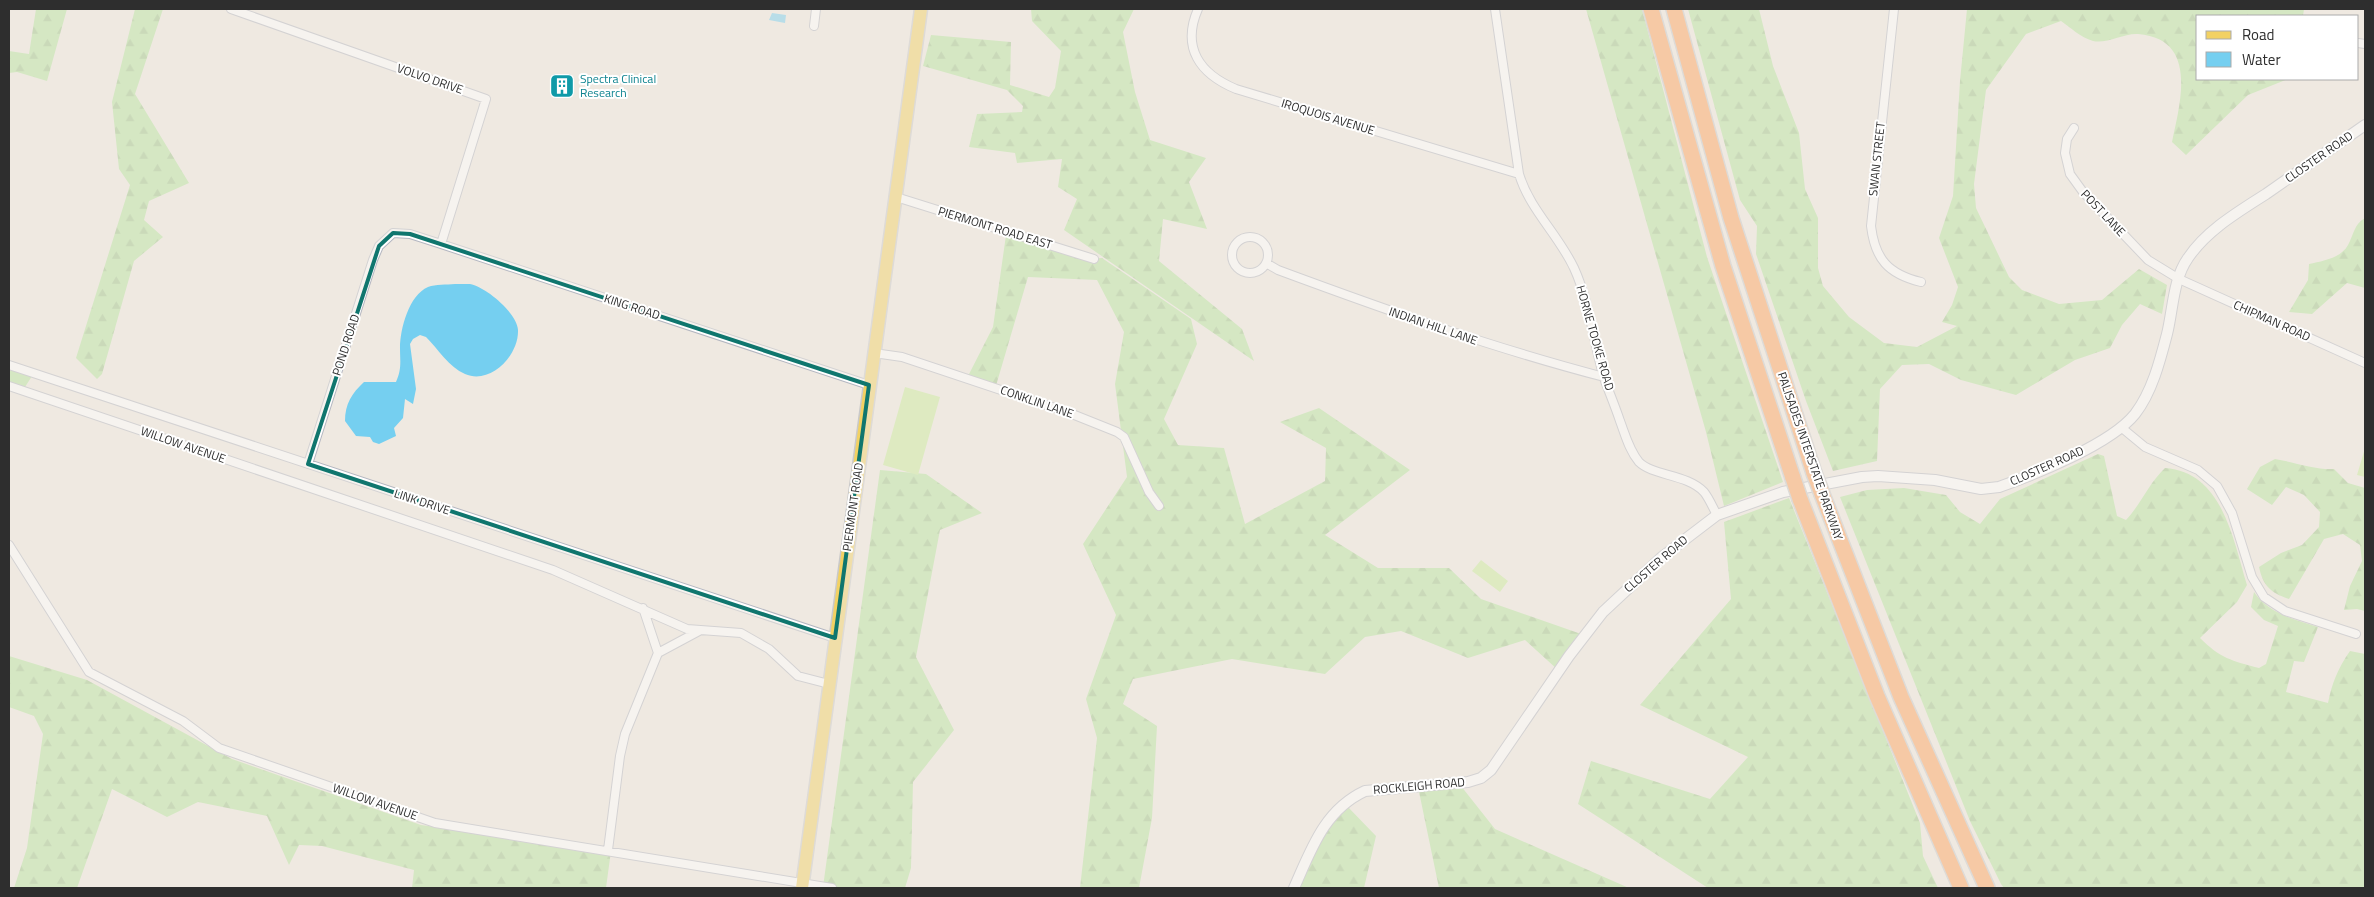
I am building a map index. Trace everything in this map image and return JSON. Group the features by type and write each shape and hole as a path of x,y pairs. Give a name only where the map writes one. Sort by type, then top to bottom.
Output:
{"highway":[{"name":"PALISADES INTERSTATE PARKWAY","path":"1651,9 1723,266 1800,499 1877,696 1961,888"},
{"name":"PALISADES INTERSTATE PARKWAY","path":"1674,9 1736,234 1814,473 1901,697 1987,888"}],"main road":[{"name":"PIERMONT ROAD","path":"802,886 921,9"}],"street":[{"name":"VOLVO DRIVE","path":"231,9 486,98 441,244"},
{"path":"814,26 816,9"},
{"name":"IROQUOIS AVENUE","path":"1198,9 1192,23 1191,42 1201,65 1217,81 1236,89 1519,174"},
{"name":"HORNE TOOKE ROAD","path":"1495,9 1519,174 1528,199 1563,247 1574,269 1592,320 1604,377 1628,444 1640,463 1686,480 1704,492 1717,515"},
{"name":"SWAN STREET","path":"1894,9 1871,226 1874,245 1881,259 1898,275 1921,282"},
{"name":"CLOSTER ROAD","path":"1603,612 1662,557 1717,515 1783,492 1862,477 1935,480 1981,489 2000,487 2101,442 2122,428 2135,414 2158,367 2179,279 2186,260 2198,244 2214,230 2365,125"},
{"name":"POST LANE","path":"2074,128 2066,139 2064,153 2070,174 2083,192 2148,260 2179,279"},
{"name":"PIERMONT ROAD EAST","path":"896,197 1094,259"},
{"name":"KING ROAD","path":"393,233 410,234 869,385"},
{"name":"POND ROAD","path":"308,464 372,260 379,246 393,233"},
{"path":"1250,236 1261,240 1268,250 1266,263 1258,271 1241,270 1233,262 1234,245 1238,241 1250,236"},
{"name":"INDIAN HILL LANE","path":"1266,263 1278,270 1405,318 1527,357 1604,377"},
{"name":"CHIPMAN ROAD","path":"2179,279 2365,364"},
{"name":"CONKLIN LANE","path":"874,353 902,357 1067,412 1117,432 1124,438 1148,492 1159,506"},
{"name":"LINK DRIVE","path":"9,365 835,638"},
{"name":"WILLOW AVENUE","path":"9,386 553,570 643,608 678,626 699,631 741,633 769,649 798,676 829,684"},
{"path":"2122,428 2144,447 2198,470 2217,486 2232,513 2252,577 2264,597 2285,611 2356,634"},
{"name":"WILLOW AVENUE","path":"9,545 89,672 183,721 219,748 435,823 608,850 802,886 832,888"},
{"path":"643,608 658,653"},
{"name":"ROCKLEIGH ROAD","path":"1294,888 1321,828 1350,798 1365,791 1468,782 1481,778 1491,770 1569,656 1603,612"},
{"path":"608,850 620,756 625,734 658,653 699,631"}],"highlighted area":[{"path":"393,233 410,234 869,385 835,638 308,464 379,246"}],"green space":[{"path":"36,9 67,9 47,81 17,72 9,73 9,51 29,54"},
{"path":"135,9 163,9 135,94 189,183 149,201 144,220 163,237 134,261 102,374 97,379 76,358 130,185 119,169 112,102"},
{"path":"1031,9 1134,9 1123,32 1135,92 1150,140 1206,158 1189,182 1207,229 1163,219 1159,261 1242,329 1254,361 1064,230 1077,199 1058,187 1062,159 1017,163 1015,153 969,147 977,114 1022,112 1023,106 1007,90 923,66 931,35 1011,42 1010,85 1049,97 1055,88 1061,51 1032,21"},
{"path":"1586,9 1642,9 1707,257 1783,482 1724,506 1706,432"},
{"path":"1688,9 1759,9 1773,66 1799,133 1805,189 1818,218 1818,268 1823,286 1849,317 1884,343 1917,347 1957,326 1942,322 1952,305 1958,287 1939,238 1953,196 1960,81 1967,9 2304,9 2303,15 2196,15 2196,80 2286,80 2248,95 2186,155 2172,142 2181,92 2181,75 2178,60 2170,48 2157,38 2133,34 2098,42 2080,35 2061,21 2026,34 1986,90 1974,184 1976,208 2009,277 2022,290 2059,304 2102,300 2139,269 2167,285 2162,314 2140,304 2122,325 2110,348 2075,360 2016,395 1961,380 1929,364 1902,365 1880,389 1877,461 1833,471 1806,401 1756,254 1757,226 1740,200"},
{"path":"2365,218 2365,288 2347,283 2312,314 2289,312 2308,280 2309,264 2320,262 2341,253 2348,245 2356,226"},
{"path":"1006,235 1080,259 1102,258 1191,319 1197,344 1164,419 1178,445 1224,448 1245,524 1325,481 1326,448 1280,422 1319,408 1410,470 1325,535 1378,568 1449,568 1481,599 1584,635 1558,670 1525,640 1468,658 1401,631 1365,637 1325,674 1232,659 1133,679 1123,704 1157,726 1152,818 1139,888 1080,888 1097,738 1086,699 1116,615 1083,544 1127,477 1115,384 1124,332 1097,280 1028,277 995,389 966,380 993,327"},
{"path":"9,365 34,373 25,387 9,382"},
{"path":"905,387 940,397 918,475 883,465"},
{"path":"2365,448 2365,477 2357,475"},
{"path":"2098,454 2104,456 2117,516 2126,520 2154,480 2165,468 2185,472 2200,482 2213,495 2223,511 2247,585 2237,602 2200,638 2214,650 2227,658 2250,666 2259,668 2266,664 2278,626 2264,620 2251,607 2254,592 2267,605 2283,615 2318,627 2304,662 2294,661 2286,692 2328,703 2336,676 2350,651 2365,654 2365,888 2004,888 2001,884 1970,821 1840,497 1867,490 1904,488 1946,495 1960,512 1980,524 2000,499"},
{"path":"2275,459 2312,467 2334,469 2348,483 2365,488 2365,611 2357,609 2344,610 2350,586 2362,561 2360,545 2343,534 2324,539 2289,599 2269,588 2263,579 2259,567 2281,553 2302,545 2319,527 2320,512 2304,495 2286,487 2272,505 2247,489 2260,467"},
{"path":"880,470 926,474 982,513 940,530 916,657 954,730 913,782 911,868 905,888 829,888 823,887"},
{"path":"1789,498 1920,823 1923,856 1938,888 1708,888 1578,804 1591,761 1710,799 1748,757 1640,705 1731,599 1724,522"},
{"path":"1481,560 1508,581 1500,592 1472,571"},
{"path":"9,656 87,680 232,759 421,825 611,851 606,888 412,888 414,870 322,846 299,845 289,865 267,816 198,802 167,817 112,789 77,888 14,888 27,848 43,734 34,716 9,707"},
{"path":"1461,786 1495,829 1629,888 1439,888 1418,787"},
{"path":"1347,806 1376,836 1364,888 1297,888 1319,834"}],"water":[{"path":"772,13 786,15 785,23 769,20"},
{"path":"455,284 477,286 492,295 507,309 518,330 514,349 501,366 493,372 474,376 459,371 426,337 420,335 413,339 410,344 416,389 413,404 405,399 403,418 394,428 396,436 379,444 373,442 370,437 356,436 345,421 348,404 356,390 364,382 396,382 400,369 400,340 404,322 416,297 428,287"}],"place":[{"name":"Spectra Clinical Research","path":"562,86"}]}
